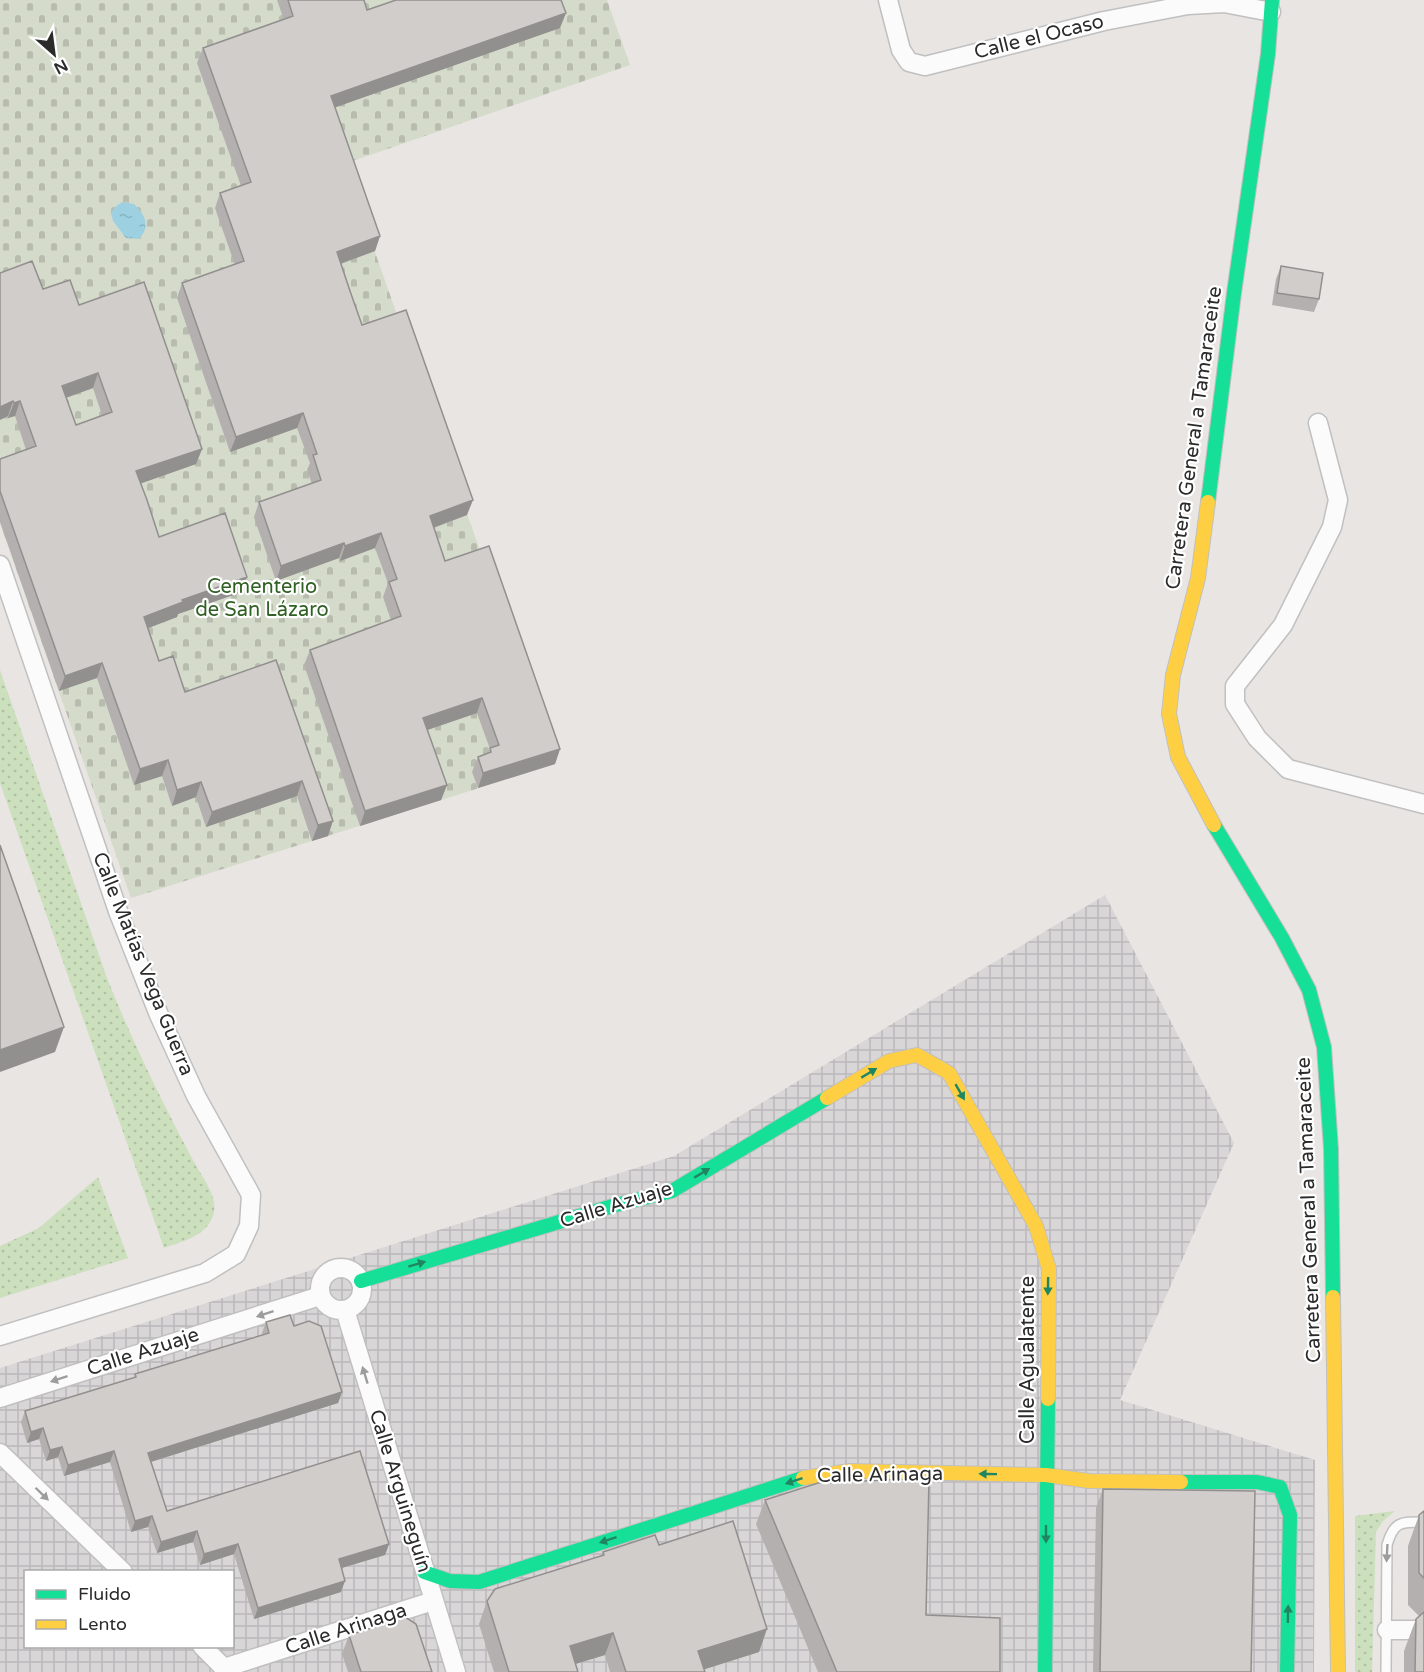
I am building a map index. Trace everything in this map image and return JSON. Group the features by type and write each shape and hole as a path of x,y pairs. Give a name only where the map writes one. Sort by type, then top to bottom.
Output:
{"street":[{"name":"Calle el Ocaso","path":"888,0 901,50 909,62 925,66 1104,21 1188,5 1224,3 1272,6"},
{"name":"Carretera General a Tamaraceite","path":"1272,6 1268,54 1235,281 1198,578 1173,675 1169,714 1178,757 1204,808 1282,938 1309,990 1324,1047 1331,1149 1338,1672"},
{"path":"1318,423 1338,500 1332,527 1283,625 1235,686 1234,704 1257,738 1288,769 1424,804"},
{"name":"Calle Matías Vega Guerra","path":"0,565 119,914 159,1016 196,1096 251,1195 249,1226 236,1254 205,1273 0,1336"},
{"name":"Calle Azuaje","path":"361,1281 616,1205 672,1191 889,1061 917,1055"},
{"name":"Calle Agualatente","path":"917,1055 949,1073 1036,1226 1048,1269 1046,1672"},
{"path":"333,1268 347,1268 358,1275 361,1281 363,1288 358,1302 345,1310 333,1309 320,1296 320,1282 333,1268"},
{"name":"Calle Azuaje","path":"0,1398 320,1296"},
{"name":"Calle Arguineguín","path":"345,1310 456,1672"},
{"path":"0,1453 121,1570"},
{"name":"Calle Arinaga","path":"424,1572 450,1581 479,1582 809,1476 850,1471 1046,1475 1089,1480 1257,1482 1280,1487 1290,1515 1287,1672"},
{"name":"Calle Arinaga","path":"226,1670 434,1601"},
{"path":"1387,1630 1424,1630"},
{"path":"203,1648 226,1670"}],"lane":[{"path":"1386,1672 1387,1545 1391,1531 1403,1522 1424,1522"}],"shaded area":[{"path":"1105,895 1234,1143 1120,1400 1315,1460 1314,1672 0,1672 0,1368 674,1156"}],"green space":[{"name":"Cementerio de San Lázaro","path":"0,0 607,0 630,65 344,164 555,764 131,898 0,523"},
{"path":"0,670 107,978 148,1071 213,1199 214,1212 207,1227 187,1240 164,1248 0,783"},
{"path":"98,1177 128,1258 0,1298 0,1246 39,1228"},
{"path":"1395,1511 1383,1521 1376,1532 1372,1672 1355,1672 1355,1516"}],"water":[{"path":"122,202 134,204 144,216 145,230 139,239 126,238 113,221 111,213"}],"building":[{"path":"288,0 364,0 367,10 396,0 561,0 566,13 331,96 380,236 337,252 350,291 362,325 406,310 473,500 430,516 445,561 489,546 560,749 483,773 478,757 491,752 490,748 499,745 482,698 423,718 447,785 365,811 310,650 401,616 389,582 397,579 381,533 345,546 344,543 281,566 259,502 321,480 313,455 317,454 303,413 236,437 182,283 244,261 220,193 251,182 203,48 293,16"},
{"path":"32,261 43,289 70,280 79,305 144,282 202,449 136,471 159,537 225,513 247,577 182,600 183,602 144,617 159,661 173,656 185,692 276,660 333,821 318,825 302,781 212,812 201,782 177,790 168,760 140,769 102,663 65,676 0,491 0,459 36,446 20,401 14,403 13,401 0,407 0,273","holes":["98,373 112,412 76,425 62,386"]},
{"path":"1281,266 1323,273 1319,299 1277,293"},
{"path":"0,845 64,1027 0,1050"},
{"path":"290,1315 294,1326 309,1321 321,1326 342,1392 148,1453 167,1511 360,1451 389,1544 339,1559 345,1581 258,1608 238,1544 204,1554 197,1531 161,1542 152,1516 135,1521 114,1451 68,1465 62,1447 50,1450 43,1428 31,1432 25,1411 269,1333 266,1322"},
{"path":"929,1478 926,1615 1000,1618 1000,1672 837,1672 765,1500 818,1483"},
{"path":"1103,1489 1255,1491 1251,1672 1100,1672"},
{"path":"1424,1511 1424,1578 1419,1573 1419,1515"},
{"path":"733,1521 767,1629 698,1651 705,1672 626,1672 613,1633 570,1646 578,1672 509,1672 487,1601 495,1589 604,1555 603,1552 655,1535 659,1545"},
{"path":"1424,1612 1424,1672 1415,1672 1416,1619"},
{"path":"405,1617 416,1624 432,1672 361,1672 349,1635"}],"traffic: fast":[{"path":"1208,502 1234,293 1268,54 1272,0"},
{"path":"1214,825 1282,938 1309,990 1324,1047 1331,1149 1333,1297"},
{"path":"361,1281 616,1205 672,1191 827,1098"},
{"path":"1045,1672 1048,1399"},
{"path":"424,1572 450,1581 479,1582 803,1478"},
{"path":"1181,1482 1257,1482 1280,1487 1290,1515 1287,1672"}],"traffic: slow":[{"path":"1208,502 1198,578 1173,675 1169,714 1178,757 1214,825"},
{"path":"827,1098 889,1061 917,1055 949,1073 1036,1226 1049,1269 1048,1399"},
{"path":"1333,1297 1338,1672"},
{"path":"803,1478 850,1471 1046,1475 1089,1481 1181,1482"}]}
